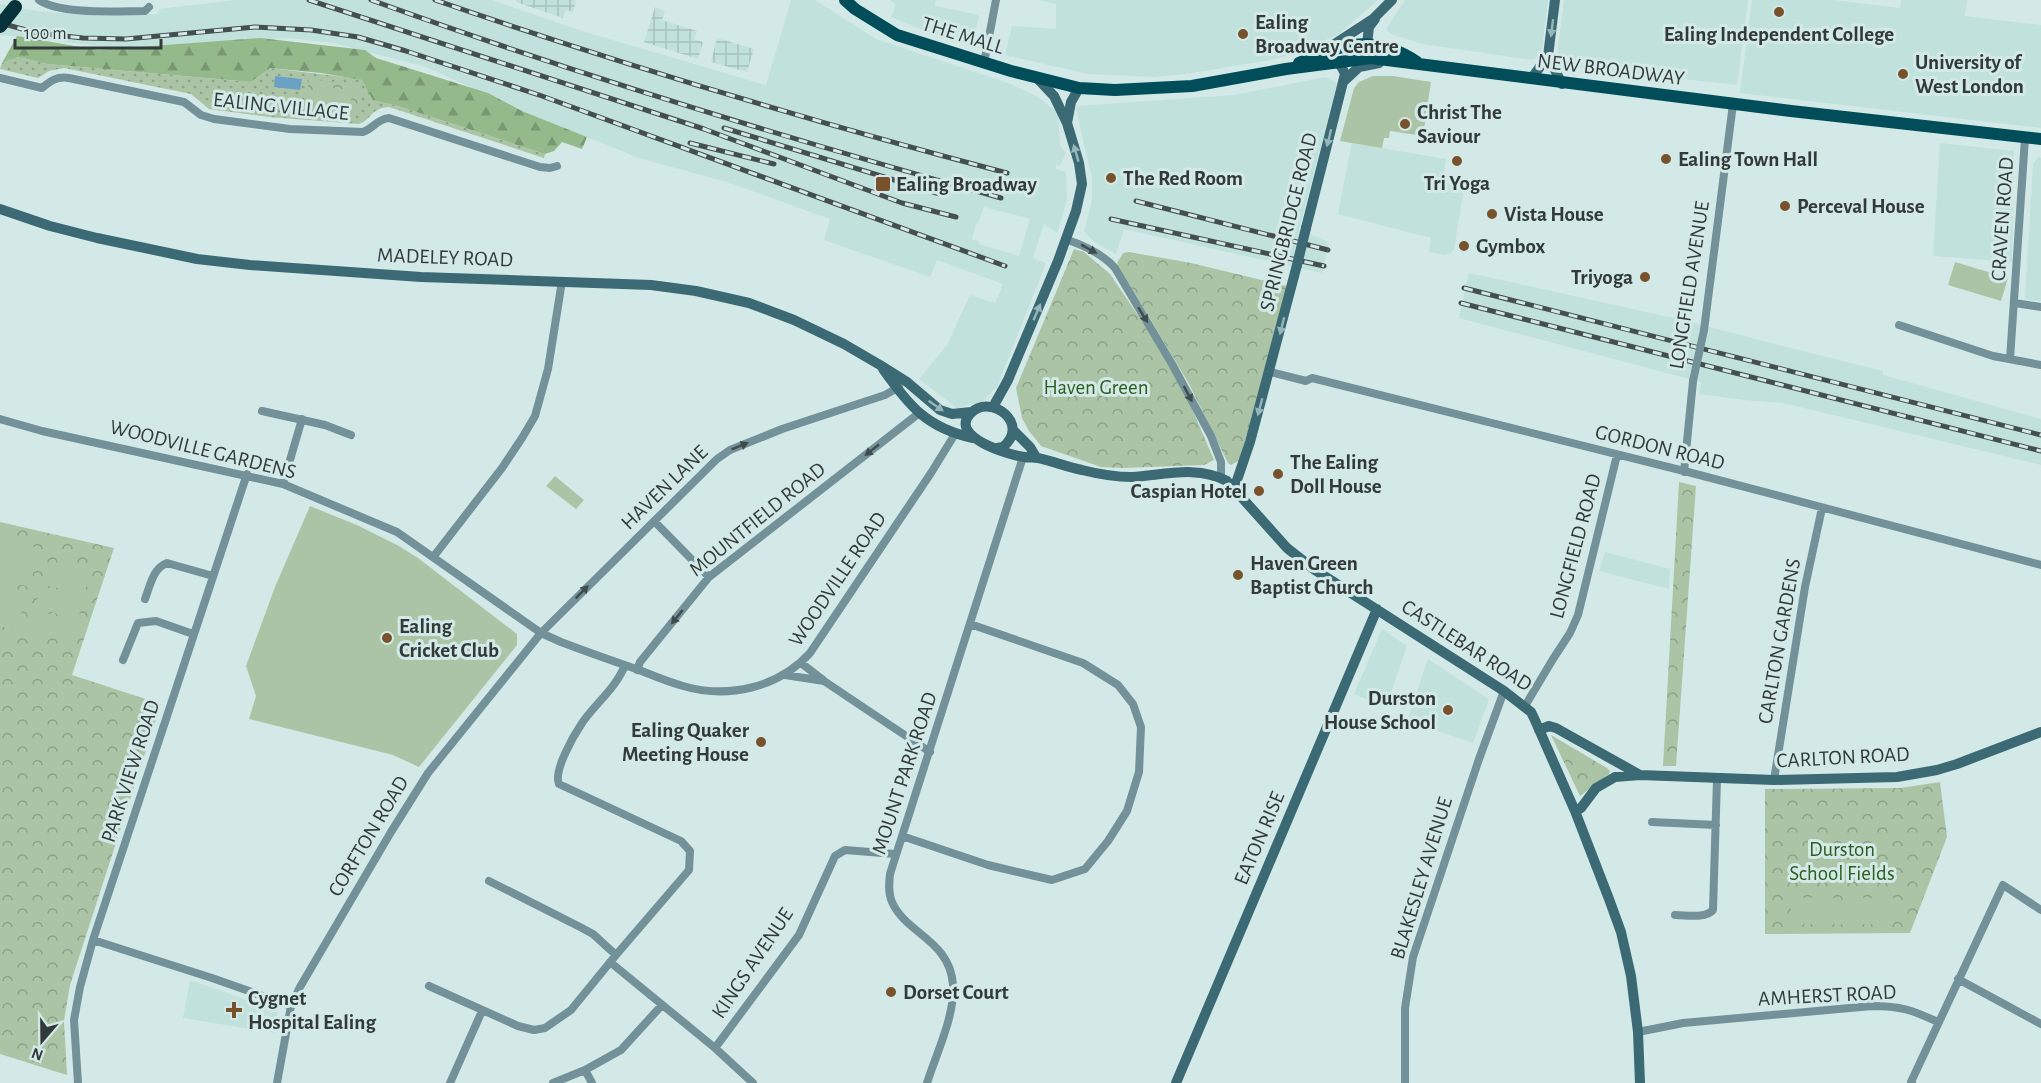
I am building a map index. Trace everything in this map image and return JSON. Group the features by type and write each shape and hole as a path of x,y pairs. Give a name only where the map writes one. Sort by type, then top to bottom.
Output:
{"highway":[{"path":"0,26 15,7"}],"main road":[{"name":"THE MALL","path":"845,0 855,9 897,35 984,63 1079,88 1115,90 1192,86 1287,69"},
{"name":"NEW BROADWAY","path":"1287,69 1319,54 1348,45 1367,44 1401,51 1415,64"},
{"name":"NEW BROADWAY","path":"1287,69 1356,59 1388,59 1562,84 2041,139"}],"street":[{"path":"39,0 50,6 96,12 145,10 149,7"},
{"path":"984,63 996,0"},
{"path":"1388,59 1376,55 1367,44 1369,27 1392,0"},
{"path":"1531,79 1548,56 1555,0"},
{"path":"1319,54 1379,14"},
{"path":"1319,54 1338,62 1345,74 1344,81"},
{"path":"1548,56 1562,84"},
{"path":"1344,81 1359,67 1370,64 1415,64"},
{"name":"EALING VILLAGE","path":"0,78 42,88 57,78 69,78 184,102 197,113 211,119 283,128 363,132 369,130 379,120 388,118 540,166 550,168 557,165"},
{"path":"993,407 1008,380 1054,271 1078,204 1082,184 1079,164 1067,123 1050,90 1037,78"},
{"name":"SPRINGBRIDGE ROAD","path":"1270,372 1344,81"},
{"path":"1067,123 1071,102 1079,88"},
{"name":"LONGFIELD AVENUE","path":"1684,472 1693,381 1704,330 1733,104"},
{"name":"CRAVEN ROAD","path":"2010,359 2025,138"},
{"name":"MADELEY ROAD","path":"0,208 50,226 197,259 365,274 562,281 696,291 749,303 794,320 844,344 880,365 907,382 930,403 945,412 952,414 971,412"},
{"path":"1036,457 1014,430 1007,417 993,407 979,408 971,412 967,427 972,438 1023,457 1036,457 1079,470 1107,475 1130,477 1187,472 1208,473 1221,478 1221,462 1211,436 1172,364 1115,268 1084,246 1065,239"},
{"path":"434,556 502,468 535,416 548,369 562,281"},
{"name":"CRAVEN ROAD","path":"2015,303 2041,307"},
{"path":"1899,325 1994,356 2041,365"},
{"name":"MADELEY ROAD","path":"880,365 918,414 955,434 972,438"},
{"path":"1234,489 1243,468 1270,372"},
{"name":"GORDON ROAD","path":"1270,372 1306,381 1312,378 1684,472 2041,566"},
{"name":"HAVEN LANE","path":"541,633 704,470 730,450 792,426 885,395 907,382"},
{"path":"262,411 325,425 351,435"},
{"name":"MOUNTFIELD ROAD","path":"637,670 640,662 709,577 918,414"},
{"name":"WOODVILLE GARDENS","path":"0,418 42,431 247,474 283,484 397,532 541,633"},
{"path":"283,484 302,419"},
{"path":"997,448 1007,445 1014,430"},
{"name":"WOODVILLE ROAD","path":"541,633 684,687 731,692 752,689 785,675 810,653 955,434"},
{"name":"LONGFIELD ROAD","path":"1525,706 1570,633 1578,615 1617,455"},
{"name":"MOUNT PARK ROAD","path":"927,1083 952,1004 953,983 947,963 934,944 907,922 892,903 889,890 890,874 1023,457"},
{"name":"PARK VIEW ROAD","path":"78,1083 74,1020 93,940 247,474"},
{"name":"CASTLEBAR ROAD","path":"1221,478 1227,481 1287,548 1315,570 1504,691 1531,712 1575,811 1621,932 1631,976 1638,1032 1640,1083"},
{"name":"CARLTON GARDENS","path":"1774,780 1805,587 1822,508"},
{"path":"654,521 709,577"},
{"path":"145,599 155,572 162,565 170,562 213,576"},
{"name":"EATON RISE","path":"1176,1083 1377,609"},
{"path":"123,660 138,623 156,621 194,634"},
{"path":"902,836 987,865 1052,879 1085,869 1108,841 1127,811 1139,772 1141,727 1133,704 1118,685 1083,663 970,624"},
{"name":"CORFTON ROAD","path":"277,1083 291,1006 344,911 428,773 541,633"},
{"path":"801,663 930,752"},
{"path":"429,986 518,1026 534,1030 545,1028 571,1010 689,870 690,852 681,841 585,797 557,780 561,764 582,724 608,693 625,666"},
{"path":"785,675 825,681"},
{"name":"BLAKESLEY AVENUE","path":"1405,1083 1405,1008 1413,957 1475,770 1504,691"},
{"name":"CARLTON ROAD","path":"1539,730 1549,726 1556,728 1641,775"},
{"name":"CARLTON ROAD","path":"1615,777 1641,775 1774,780 1897,777 1937,770 1990,753 2041,732"},
{"path":"1575,811 1581,808 1596,788 1615,777 1617,763"},
{"path":"1675,915 1704,916 1713,910 1717,779"},
{"path":"1652,822 1716,825"},
{"name":"KINGS AVENUE","path":"715,1048 799,935 835,856 845,850 895,854"},
{"path":"489,881 592,934 613,958 662,1005 715,1048 753,1083"},
{"path":"1911,1083 2003,885 2041,910"},
{"path":"93,940 291,1006"},
{"path":"1958,979 2041,1024"},
{"path":"553,1083 585,1070 621,1050 662,1005"},
{"name":"AMHERST ROAD","path":"1638,1032 1683,1023 1872,1006 1897,1006 1938,1022"},
{"path":"450,1083 482,1011"},
{"path":"585,1070 592,1083"}],"shaded area":[{"path":"236,0 492,0 579,30 766,85 791,0 815,0 876,39 1011,84 1038,97 1058,113 1060,146 1066,153 1060,166 1056,165 1056,169 1066,172 1067,201 1057,233 1044,224 1033,258 1046,263 997,387 981,402 957,408 919,379 947,345 970,295 995,303 1003,284 937,260 930,277 824,240 830,219 727,182 642,159 538,118 426,67 334,43 287,38 114,48 0,35 0,4 35,11 100,16 158,14 159,9","holes":["984,207 1030,219 1019,256 979,244 980,242 972,239"]},
{"path":"516,0 576,1 573,12 566,10 563,18 516,2"},
{"path":"890,0 936,0 935,6 979,15 973,44 962,43 925,31 891,17 896,5"},
{"path":"1039,0 1378,0 1339,34 1303,50 1276,59 1154,77 1088,74 1005,55 1012,26 1056,29 1056,4"},
{"path":"1405,0 1548,0 1541,56 1531,60 1423,44 1391,34 1386,29"},
{"path":"1564,0 1748,0 1737,85 1556,65"},
{"path":"1752,0 1834,0 1900,8 1901,0 1967,0 1965,16 2041,25 2041,128 1740,93"},
{"path":"655,7 665,11 662,20 697,31 694,39 703,42 698,59 644,42"},
{"path":"717,38 754,49 747,72 711,62"},
{"path":"1326,77 1337,83 1299,230 1329,242 1322,273 1124,229 1116,254 1093,241 1084,231 1092,201 1092,178 1077,106 1234,95"},
{"path":"1352,143 1446,159 1443,179 1465,183 1454,249 1451,253 1445,255 1429,252 1431,238 1338,214"},
{"path":"1940,143 2014,151 2012,262 1933,256"},
{"path":"2038,157 2041,158 2041,301 2025,299 2033,164"},
{"path":"1469,273 1687,321 1883,371 1883,375 2041,419 2041,465 1783,403 1699,394 1701,382 1459,318"},
{"path":"1605,552 1670,569 1669,589 1599,571"},
{"name":"Durston House School","path":"1382,629 1407,646 1386,707 1354,694"},
{"name":"Durston House School","path":"1428,659 1489,699 1473,743 1407,721"},
{"path":"190,980 278,1011 275,1033 183,1018"}],"green space":[{"path":"17,36 98,50 260,38 365,50 376,58 488,93 522,111 587,137 582,149 562,142 554,151 545,154 373,100 362,80 321,73 270,68 251,82 47,64 19,57 2,63"},
{"path":"19,57 47,64 251,82 270,68 353,78 362,80 374,100 545,154 544,158 389,107 379,109 359,124 269,117 209,109 191,94 64,68 49,71 38,78 0,69 2,63"},
{"path":"1373,76 1393,76 1431,82 1423,136 1390,131 1389,138 1384,138 1382,148 1340,141 1354,88 1359,82"},
{"path":"309,79 362,85 359,113 306,106"},
{"path":"318,86 352,90 350,106 316,102"},
{"name":"Haven Green","path":"1074,249 1084,252 1110,274 1146,327 1183,388 1214,460 1204,465 1101,467 1041,446 1029,431 1022,418 1016,388"},
{"name":"Haven Green","path":"1129,252 1191,263 1287,286 1240,460 1231,465 1189,384 1117,263 1123,253"},
{"path":"1955,262 2008,278 2001,301 1948,285"},
{"path":"555,476 584,500 576,509 546,486"},
{"path":"1679,482 1696,486 1676,766 1663,766"},
{"name":"Ealing Cricket Club","path":"310,506 359,526 399,546 517,634 517,645 419,767 393,755 249,719 256,696 246,666 275,587"},
{"path":"0,522 114,548 72,675 161,704 70,985 64,1021 67,1075 0,1054"},
{"path":"0,538 40,549 29,587 0,579"},
{"path":"48,562 90,574 84,595 42,584"},
{"path":"0,585 27,593 16,631 0,626"},
{"path":"41,586 84,598 78,619 35,608"},
{"path":"35,610 77,622 71,643 29,632"},
{"path":"1551,735 1607,768 1610,771 1609,774 1580,796"},
{"name":"Durston School Fields","path":"1940,782 1947,837 1910,933 1765,934 1765,789 1900,788"},
{"path":"1791,898 1841,898 1842,924 1791,924"},
{"path":"1843,898 1894,898 1894,924 1843,924"}],"water":[{"path":"275,76 302,79 300,90 274,87"}],"railway":[{"path":"309,0 704,129 902,203 956,217"},
{"path":"371,0 684,105 1001,198"},
{"path":"435,0 719,92 1007,173"},
{"path":"0,23 37,33 83,38 126,39 255,27 311,30 358,37 542,96 1005,266"},
{"path":"724,128 940,194"},
{"path":"690,143 774,164"},
{"path":"1136,201 1328,250"},
{"path":"1111,219 1324,266"},
{"path":"1464,288 2041,435"},
{"path":"1461,303 2041,451"}],"place":[{"name":"Ealing Independent College","path":"1779,12"},
{"name":"Ealing Broadway Centre","path":"1243,34"},
{"name":"University of West London","path":"1903,74"},
{"name":"Christ The Saviour","path":"1405,124"},
{"name":"Ealing Town Hall","path":"1666,159"},
{"name":"Tri Yoga","path":"1457,161"},
{"name":"The Red Room","path":"1111,178"},
{"name":"Ealing Broadway","path":"883,184"},
{"name":"Perceval House","path":"1785,206"},
{"name":"Vista House","path":"1492,214"},
{"name":"Gymbox","path":"1464,246"},
{"name":"Triyoga","path":"1645,277"},
{"name":"The Ealing Doll House","path":"1278,474"},
{"name":"Caspian Hotel","path":"1259,491"},
{"name":"Haven Green Baptist Church","path":"1238,575"},
{"name":"Ealing Cricket Club","path":"387,638"},
{"name":"Durston House School","path":"1448,710"},
{"name":"Ealing Quaker Meeting House","path":"761,742"},
{"name":"Dorset Court","path":"891,992"},
{"name":"Cygnet Hospital Ealing","path":"234,1010"}]}
